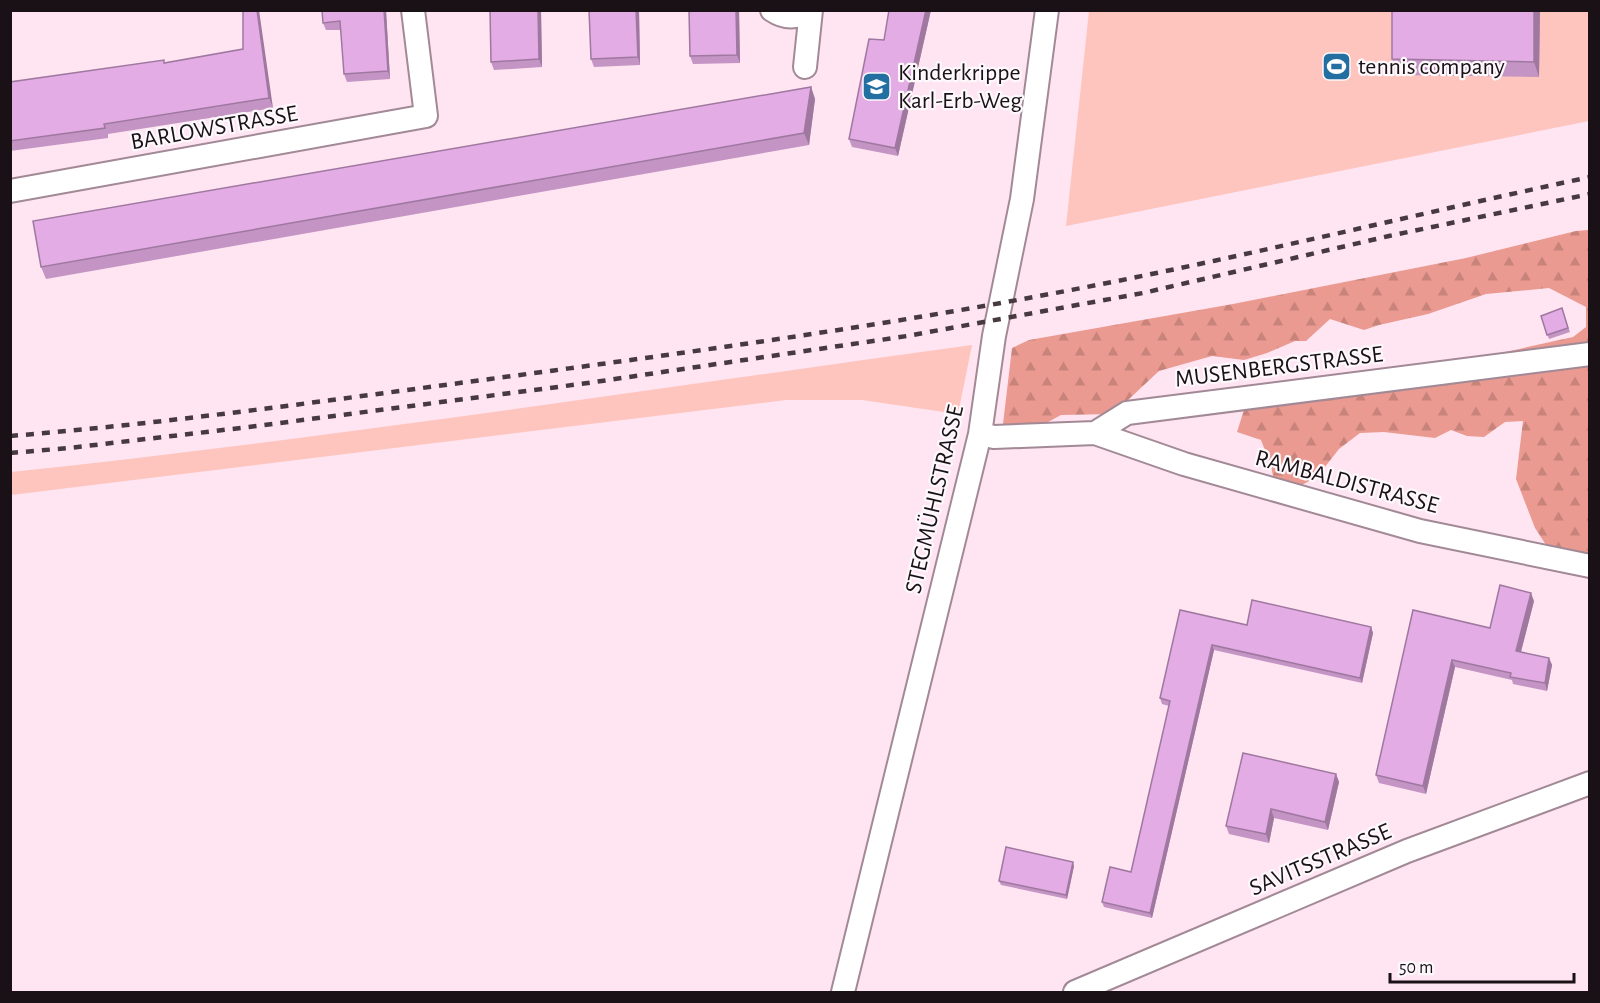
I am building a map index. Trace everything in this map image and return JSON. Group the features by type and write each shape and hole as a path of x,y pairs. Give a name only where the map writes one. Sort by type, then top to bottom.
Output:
{"street":[{"name":"BARLOWSTRASSE","path":"10,191 426,116 414,10"},
{"path":"772,10 782,16 792,17 810,10 805,67"},
{"name":"STEGMÜHLSTRASSE","path":"843,993 980,434 994,336 1022,199 1047,10"},
{"name":"MUSENBERGSTRASSE","path":"980,434 994,437 1095,433 1127,413 1590,354"},
{"name":"RAMBALDISTRASSE","path":"1095,433 1184,464 1420,531 1590,566"},
{"name":"SAVITSSTRASSE","path":"1075,993 1407,851 1590,783"}],"shaded area":[{"name":"tennis company","path":"1089,11 1589,11 1589,121 1066,226"},
{"path":"972,345 958,414 862,400 786,400 11,495 11,472 252,444"}],"green space":[{"path":"1589,230 1589,559 1550,551 1535,528 1516,479 1523,421 1505,422 1484,437 1467,436 1451,430 1435,438 1384,432 1360,433 1339,449 1317,477 1292,490 1274,481 1261,440 1237,432 1244,410 1573,337 1586,327 1586,307 1549,288 1486,294 1428,314 1364,330 1330,319 1306,341 1295,341 1244,360 1212,356 1159,371 1113,414 1061,415 1035,429 1003,424 1012,348 1029,340 1233,304 1466,258 1576,231"}],"building":[{"path":"243,10 257,10 269,98 104,124 105,128 10,141 10,82 164,60 164,63 243,49"},
{"path":"322,10 384,10 388,71 344,74 340,21 323,23"},
{"path":"490,10 538,10 539,59 491,62"},
{"path":"589,10 636,10 638,57 591,59"},
{"path":"689,10 736,10 737,55 690,56"},
{"path":"889,10 926,10 895,148 849,139 869,39 884,40"},
{"path":"1392,10 1534,10 1534,62 1392,59"},
{"path":"811,87 804,133 41,267 33,221"},
{"path":"1562,308 1568,328 1547,335 1541,316"},
{"path":"1500,585 1531,593 1516,651 1549,658 1545,683 1510,677 1511,673 1452,660 1423,786 1376,775 1413,610 1490,628"},
{"path":"1252,600 1371,627 1360,678 1212,645 1150,913 1102,902 1110,867 1131,872 1170,701 1160,698 1180,610 1247,625"},
{"path":"1243,753 1336,774 1325,822 1271,809 1266,834 1226,826"},
{"path":"1006,847 1073,862 1066,895 999,881"}],"railway":[{"path":"10,436 130,425 310,403 854,328 1071,290 1201,264 1590,177"},
{"path":"10,453 249,427 588,383 907,336 1143,293 1389,236 1590,194"}],"place":[{"name":"tennis company","path":"1337,66"},
{"name":"Kinderkrippe Karl-Erb-Weg","path":"877,86"}]}
